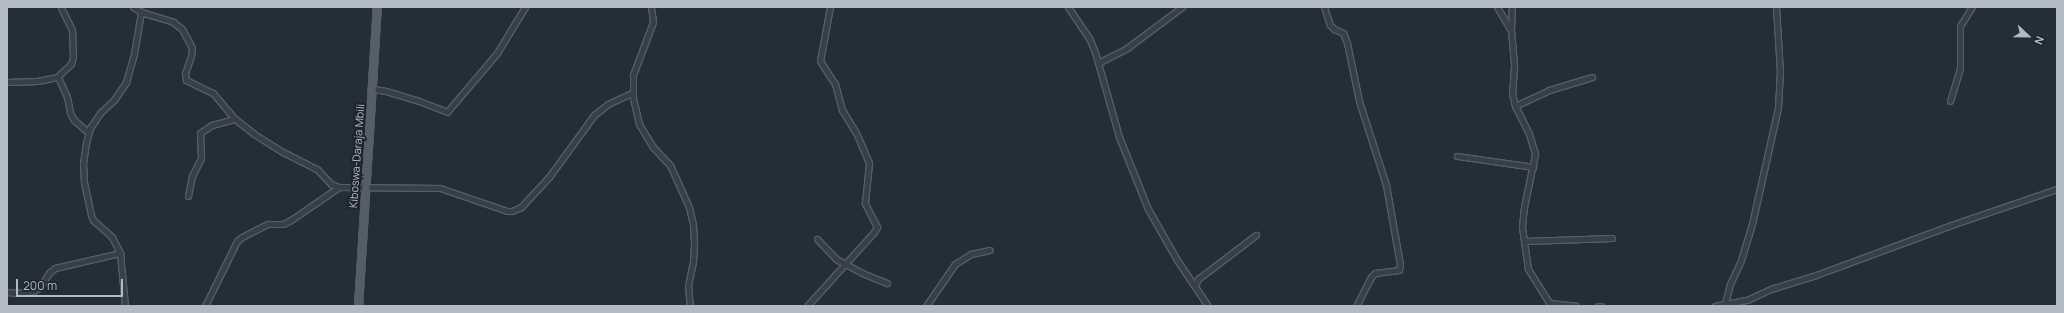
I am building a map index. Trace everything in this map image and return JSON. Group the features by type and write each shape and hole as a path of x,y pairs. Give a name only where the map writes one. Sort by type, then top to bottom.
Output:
{"main road":[{"name":"Kiboswa-Daraja Mbili","path":"358,306 373,89 377,7"}],"street":[{"path":"7,82 37,81 57,76 70,64 73,57 72,30 61,7"},
{"path":"134,7 141,12 173,22 182,29 192,48 185,73 186,80 213,93 235,119 270,144 318,169 331,184 339,187 366,186 393,189 440,188 507,211 517,210 549,177 594,116 608,104 632,93"},
{"path":"373,89 386,91 413,99 447,112 453,107 497,52 525,7"},
{"path":"651,7 653,22 633,76 632,93 639,124 652,146 670,165 690,212 693,224 694,246 693,262 688,285 690,306"},
{"path":"807,306 877,227 865,203 869,163 856,133 842,110 835,84 820,61 830,7"},
{"path":"1068,7 1089,38 1098,63 1121,144 1148,209 1173,254 1208,306"},
{"path":"1098,63 1127,48 1182,7"},
{"path":"1324,7 1330,25 1334,30 1343,33 1347,43 1359,101 1386,185 1400,264 1398,270 1375,273 1371,277 1356,306"},
{"path":"1497,7 1511,30"},
{"path":"1512,7 1511,30 1514,67 1512,92 1515,106 1533,144 1535,154 1524,207 1522,227 1528,269 1548,305 1576,306"},
{"path":"1725,303 1730,284 1741,260 1752,224 1763,167 1778,108 1780,72 1776,7"},
{"path":"1950,101 1960,68 1960,26 1972,7"},
{"path":"125,306 120,253 112,237 93,220 83,164 88,132 100,113 114,100 126,82 134,54 141,12"},
{"path":"57,76 60,78 67,97 70,113 74,120 88,132"},
{"path":"1515,106 1548,90 1592,77"},
{"path":"188,196 192,176 201,158 200,132 212,125 235,119"},
{"path":"1457,156 1533,167"},
{"path":"205,306 237,242 242,237 268,224 283,224 292,220 339,187"},
{"path":"1716,306 1725,303 1747,300 1771,289 1816,275 1922,235 2057,189"},
{"path":"1194,286 1198,279 1256,235"},
{"path":"1525,241 1612,238"},
{"path":"817,239 836,259 862,273 887,283"},
{"path":"926,306 955,264 971,254 990,250"},
{"path":"7,292 17,293 34,291 40,287 54,268 120,253"}]}
